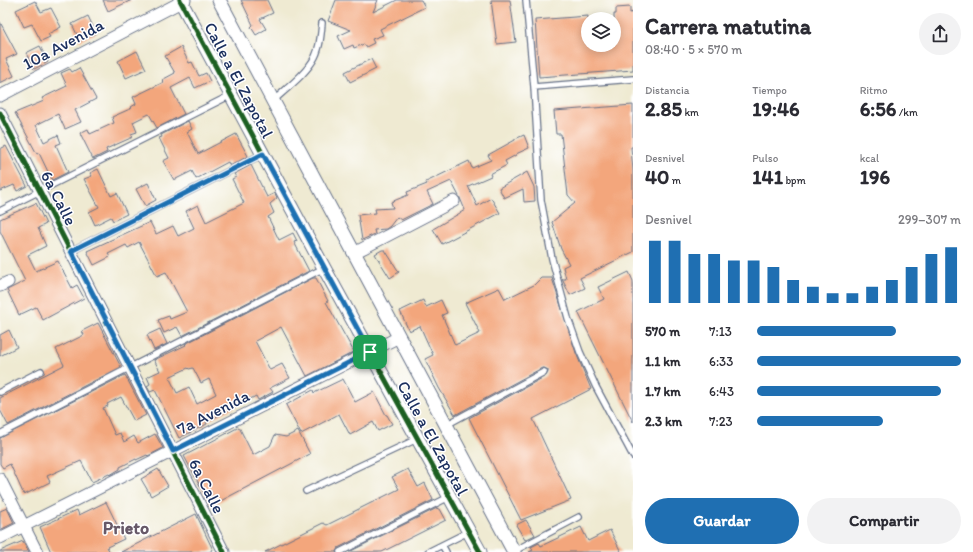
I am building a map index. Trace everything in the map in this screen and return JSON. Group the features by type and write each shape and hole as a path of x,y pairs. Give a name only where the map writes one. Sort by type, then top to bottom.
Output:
{"street":[{"name":"Calle a El Zapotal","path":"219,0 513,552"},
{"name":"Calle a El Zapotal","path":"182,1 324,268 480,552"},
{"name":"10a Avenida","path":"0,96 182,1"},
{"name":"6a Calle","path":"0,113 131,367 224,552"},
{"path":"354,253 454,201"},
{"name":"7a Avenida","path":"0,538 399,337"},
{"path":"0,479 37,552"}],"lane":[{"path":"526,0 534,87 541,200 552,259 568,318 580,352 596,387 633,456"},
{"path":"273,101 305,71 314,59 319,46 322,23"},
{"path":"534,87 633,79"},
{"path":"0,211 231,95"},
{"path":"71,251 263,154"},
{"path":"0,434 324,268"},
{"path":"0,392 41,371"},
{"path":"446,425 544,372"},
{"path":"306,491 418,439"},
{"path":"340,552 449,497"},
{"path":"513,552 579,517"},
{"path":"428,552 469,532"},
{"path":"442,545 446,552"}],"building":[{"path":"103,0 132,0 108,11"},
{"path":"241,0 267,0 273,13 260,19 266,29 256,35 251,27 253,25"},
{"path":"336,0 378,0 373,12 397,0 421,0 425,7 380,29 383,35 372,39 374,43 366,47 364,44 354,48 353,45 344,49 338,36 351,30 328,21"},
{"path":"491,0 510,0 516,42 497,44"},
{"path":"35,1 41,12 51,8 61,27 48,34 50,37 41,41 32,24 24,27 16,10"},
{"path":"630,7 630,13 633,12 633,70 539,77 535,20 581,17 581,52 621,52 621,12 616,12 616,8"},
{"path":"88,16 96,33 80,41 72,24"},
{"path":"0,22 17,54 6,59 14,76 0,83"},
{"path":"40,46 48,62 34,69 26,53"},
{"path":"181,47 189,63 192,62 199,76 206,73 210,81 195,88 190,78 171,88 184,114 157,128 149,114 133,122 137,132 131,134 133,137 106,149 107,152 93,159 80,133 88,129 90,134 114,123 112,117 132,108 131,107 136,104 133,97 164,82 162,80 175,73 165,56"},
{"path":"137,51 146,69 126,78 118,61"},
{"path":"371,59 376,69 350,82 345,72"},
{"path":"79,68 96,99 75,110 81,122 65,129 58,114 36,125 44,142 58,135 61,143 56,145 68,172 52,180 39,153 37,154 15,113 44,101 42,98 67,86 61,73 70,69 72,72"},
{"path":"633,105 633,147 631,147 633,171 633,252 580,278 585,288 570,295 562,279 566,279 563,267 569,264 561,249 552,222 575,203 568,195 561,134 556,134 554,111"},
{"path":"188,121 192,129 187,132 198,154 236,134 248,156 230,166 228,162 196,179 192,171 174,180 163,161 169,158 159,138 162,137 161,135"},
{"path":"524,135 529,148 505,161 507,165 490,174 491,176 468,186 477,206 491,198 500,213 442,244 433,229 465,210 451,181 427,192 433,204 401,220 397,217 386,229 374,230 375,234 362,240 358,215 376,213 375,209 393,208 391,202 408,195 407,192 427,184 426,182 469,161 472,168 491,160 488,155"},
{"path":"6,146 27,186 17,191 14,185 0,191 0,149"},
{"path":"251,165 267,197 275,193 277,198 270,204 274,213 268,217 279,240 293,233 297,241 294,242 309,271 182,336 177,327 164,333 158,320 169,316 170,319 187,312 166,272 157,276 139,242 128,248 126,245 108,254 110,257 94,265 87,251 150,222 156,234 173,226 178,236 194,228 186,211 198,205 206,222 244,203 232,179 236,177 234,174"},
{"path":"98,169 111,196 117,193 127,214 113,221 111,217 95,225 89,212 99,207 84,179 92,176 90,173"},
{"path":"527,172 534,187 535,201 524,202 523,189 504,198 499,188"},
{"path":"148,183 156,200 145,206 136,189"},
{"path":"36,203 46,224 38,228 46,246 28,255 36,271 58,261 72,288 77,285 84,298 43,320 36,307 19,315 7,290 25,281 0,231 0,219"},
{"path":"385,250 399,272 390,278 375,254"},
{"path":"629,272 633,281 633,422 578,312 604,299 598,287"},
{"path":"313,278 316,278 328,301 326,302 354,352 307,376 281,327 255,341 270,370 282,364 290,378 270,388 273,392 258,400 256,396 179,438 155,390 150,392 147,386 150,384 147,377 160,371 154,360 186,345 185,344","holes":["188,368 193,368 201,383 209,379 216,394 197,404 189,387 177,393 169,377"]},
{"path":"541,278 552,278 576,353 591,389 533,419 571,500 521,520 469,418 546,376 548,370 542,368 455,415 439,388 425,359 433,355 420,326 409,331 400,311 423,300 426,307 441,300 447,313 442,315 455,345 480,333 465,303 499,288 505,299 534,285"},
{"path":"98,323 121,367 8,425 0,410 0,398 64,365 56,349 84,335 82,331"},
{"path":"160,329 167,344 154,350 147,335"},
{"path":"9,330 17,347 0,356 0,335"},
{"path":"125,375 146,415 134,421 121,397 107,404 108,406 103,408 115,435 120,433 124,442 134,436 138,443 155,434 163,448 148,456 147,455 136,459 120,467 120,469 110,475 109,474 92,482 81,461 47,476 50,482 24,495 10,464 3,468 0,464 0,438"},
{"path":"343,379 355,402 374,392 392,424 378,431 373,422 350,435 339,414 301,434 286,405 313,390 314,393"},
{"path":"239,427 253,455 270,446 275,435 286,437 298,431 310,454 211,506 184,456"},
{"path":"158,469 168,486 151,496 141,479"},
{"path":"408,469 418,487 425,483 433,500 338,548 336,552 265,552 323,523 327,525 399,489 392,477"},
{"path":"106,502 124,539 107,547 110,552 51,552 40,527 77,510 79,515"},
{"path":"7,508 14,523 0,530 0,511"},
{"path":"437,508 440,509 446,520 382,552 349,552"},
{"path":"196,514 213,550 209,552 121,552"},
{"path":"526,520 535,535 525,540 516,525"},
{"path":"581,527 588,541 610,530 621,552 529,552 533,550 531,547 539,543 541,546"},
{"path":"23,541 29,552 0,552 0,551"}],"cycle path":[{"path":"180,0 324,268 480,552"},
{"path":"0,113 224,552"}],"district":[{"name":"Prieto","path":"126,528"}],"route":[{"path":"263,154 370,352 173,451 71,251 263,154"}]}
